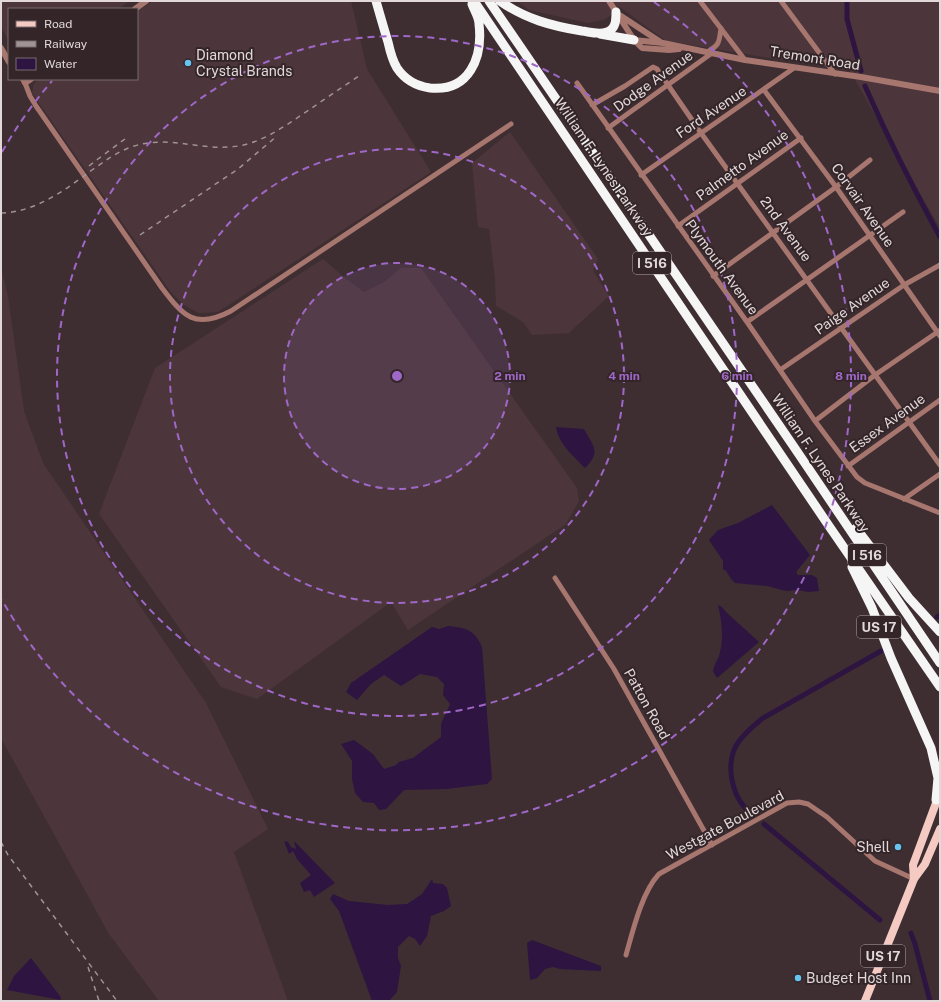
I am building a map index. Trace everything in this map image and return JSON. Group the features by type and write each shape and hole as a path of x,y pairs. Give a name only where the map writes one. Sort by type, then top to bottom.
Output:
{"highway":[{"path":"376,1 392,59 397,68 416,85 437,88 448,87 460,81 467,75 478,55 480,43 479,22 470,1"},
{"name":"William F. Lynes Parkway","path":"474,1 829,526 940,687"},
{"name":"William F. Lynes Parkway","path":"489,1 940,663"},
{"path":"500,1 521,14 538,22 568,29 634,40"},
{"path":"600,34 607,32 614,26 618,14"},
{"name":"US 17","path":"794,447 908,598 940,632"},
{"name":"US 17","path":"829,526 853,569 872,608 891,658 931,748 938,778 936,800"},
{"path":"931,748 940,760"}],"main road":[{"path":"936,800 940,791"},
{"name":"US 17","path":"914,879 913,865 936,800"},
{"name":"US 17","path":"865,1001 914,879 925,864 940,828"}],"street":[{"path":"136,8 146,1"},
{"path":"609,1 634,40"},
{"path":"700,1 745,60"},
{"path":"781,1 834,74"},
{"path":"618,14 663,44"},
{"name":"Dodge Avenue","path":"608,128 668,85 714,48 719,43 721,28"},
{"name":"Tremont Road","path":"634,40 709,52 745,60 940,91"},
{"name":"Tremont Road","path":"634,40 642,48 648,49 669,50 686,48"},
{"path":"1,48 8,60"},
{"name":"2nd Avenue","path":"592,105 625,86 653,67 657,69 940,465"},
{"name":"Ford Avenue","path":"641,175 794,68"},
{"path":"24,81 36,106 162,288 176,306 185,314 206,321 218,318 230,311 511,124"},
{"name":"Plymouth Avenue","path":"576,83 857,478 865,483 940,513"},
{"name":"Corvair Avenue","path":"764,90 801,138 939,333"},
{"name":"Palmetto Avenue","path":"678,226 801,138"},
{"path":"713,276 774,233 870,160"},
{"path":"747,322 903,212"},
{"name":"Paige Avenue","path":"780,370 904,284 940,265"},
{"path":"815,421 875,374 939,333"},
{"name":"Essex Avenue","path":"848,466 940,400"},
{"path":"904,499 940,474"},
{"name":"Patton Road","path":"555,578 614,669 712,845"},
{"name":"Westgate Boulevard","path":"626,955 645,897 653,881 659,874 787,803 799,802 808,804 827,817 875,861 914,879"}],"shaded area":[{"path":"1,1 130,1 120,8 8,8 8,39 1,27"},
{"path":"153,1 351,1 367,69 431,172 218,312 199,313 184,305 170,291 32,93 34,83 38,80 138,80 138,11"},
{"path":"517,1 940,1 940,228 850,71 666,41 620,7 606,19 588,23 529,10"},
{"path":"510,132 598,259 593,271 609,296 569,333 532,335 523,322 496,306 495,279 489,229 478,227 472,163"},
{"path":"323,259 364,292 384,282 401,268 421,268 577,488 579,501 566,524 408,630 391,602 257,699 221,687 99,514 155,368"},
{"path":"1,269 8,296 24,411 43,463 206,703 268,829 234,852 288,1001 159,1001 109,934 1,738"}],"water":[{"path":"556,427 584,429 591,440 594,449 593,458 585,468 563,444 557,433"},
{"path":"772,505 810,555 796,572 798,575 812,575 817,578 819,591 786,591 767,586 735,583 723,569 723,561 709,540 718,530 738,523"},
{"path":"718,605 759,642 717,678 713,671 721,650 722,637"},
{"path":"448,626 469,630 476,636 482,647 492,779 487,784 447,789 404,790 386,809 379,810 374,803 363,802 355,793 352,779 352,761 341,744 354,740 373,754 384,769 396,765 399,762 413,758 441,737 441,724 450,704 443,695 444,684 437,677 420,674 401,686 384,675 371,684 357,700 346,692 351,683 432,627 439,629"},
{"path":"284,841 288,842 291,847 296,849 294,841 335,883 314,897 310,890 304,892 300,883 311,875 297,859 293,851 289,854"},
{"path":"432,879 433,883 443,884 447,888 451,906 444,911 431,916 427,936 420,946 415,939 409,936 398,947 398,958 401,966 397,992 389,1001 372,1001 339,911 330,899 333,894 349,901 388,905 407,904 422,894"},
{"path":"532,940 601,966 601,971 560,969 553,967 545,969 537,978 530,980 527,943"},
{"path":"31,958 60,996 61,1000 7,990 14,976"}],"waterway":[{"path":"847,1 847,19 861,71"},
{"path":"865,86 901,163 940,237"},
{"path":"752,814 746,809 736,795 732,778 731,761 735,748 741,738 763,718 881,651"},
{"path":"764,824 880,920"},
{"path":"911,933 930,1001"}],"railway":[{"path":"1,213 26,209 50,199 111,157 131,147 156,142 216,147 239,146 250,143 290,123 362,74"},
{"path":"140,235 238,169 277,136"},
{"path":"89,166 125,139"},
{"path":"1,842 8,855 117,1001"},
{"path":"88,967 99,1001"}],"place":[{"name":"Diamond Crystal Brands","path":"188,63"},
{"name":"Shell","path":"898,847"},
{"name":"Budget Host Inn","path":"798,978"}]}
